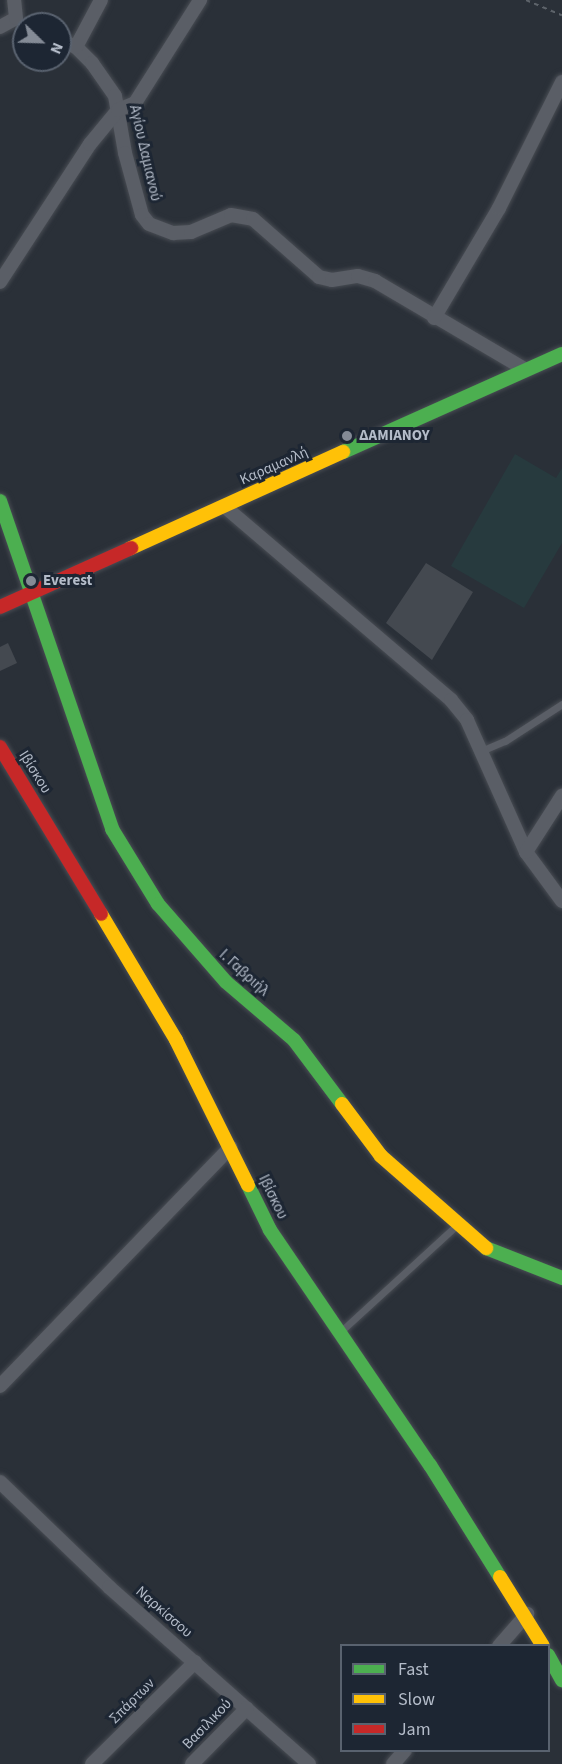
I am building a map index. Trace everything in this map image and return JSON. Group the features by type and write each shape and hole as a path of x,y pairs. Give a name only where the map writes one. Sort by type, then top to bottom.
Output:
{"street":[{"path":"76,47 101,0"},
{"path":"0,282 83,153 118,110 135,103 200,0"},
{"name":"Αγίου Δαμιανού","path":"72,45 103,77 118,110 142,215 156,229 191,232 217,219 242,215 253,219 319,277 332,280 366,278 526,370"},
{"path":"434,318 499,208 562,82"},
{"name":"Καραμανλή","path":"0,607 562,354"},
{"name":"Ι. Γαβριήλ","path":"0,501 29,594 112,829 158,904 226,982 294,1040 374,1147 459,1223 505,1259 562,1278"},
{"path":"224,506 451,700 467,720 526,852 543,880 562,901"},
{"name":"Ιβίσκου","path":"0,747 176,1040 231,1147 270,1230 338,1335 430,1465 527,1614 542,1644"},
{"path":"526,852 562,796"},
{"path":"0,1386 231,1147"},
{"name":"Ναρκίσσου","path":"0,1482 109,1587 309,1764"},
{"path":"501,1644 527,1614"},
{"path":"550,1657 562,1680"},
{"name":"Σπάρτων","path":"92,1764 195,1662"},
{"name":"Βασιλικού","path":"192,1764 247,1708"},
{"path":"393,1764 403,1752"}],"lane":[{"path":"482,751 505,741 562,704"},
{"path":"338,1335 459,1223"}],"path":[{"path":"526,0 562,15"}],"green space":[{"path":"515,454 556,478 562,468 562,543 524,608 451,566"}],"building":[{"path":"426,563 473,592 432,660 386,623"},
{"path":"8,643 17,663 0,671 0,647"}],"traffic: fast":[{"path":"343,452 562,354"},
{"path":"0,501 112,829 158,904 226,982 294,1040 342,1104"},
{"path":"248,1185 270,1230 430,1465 500,1577"},
{"path":"486,1248 562,1278"},
{"path":"550,1659 562,1680"}],"traffic: slow":[{"path":"131,548 343,452"},
{"path":"101,914 176,1040 248,1185"},
{"path":"342,1104 381,1156 486,1248"},
{"path":"500,1577 542,1644"}],"traffic: jam":[{"path":"0,607 131,548"},
{"path":"0,747 101,914"}],"place":[{"name":"ΔΑΜΙΑΝΟΥ","path":"347,436"},
{"name":"Everest","path":"31,581"}]}
